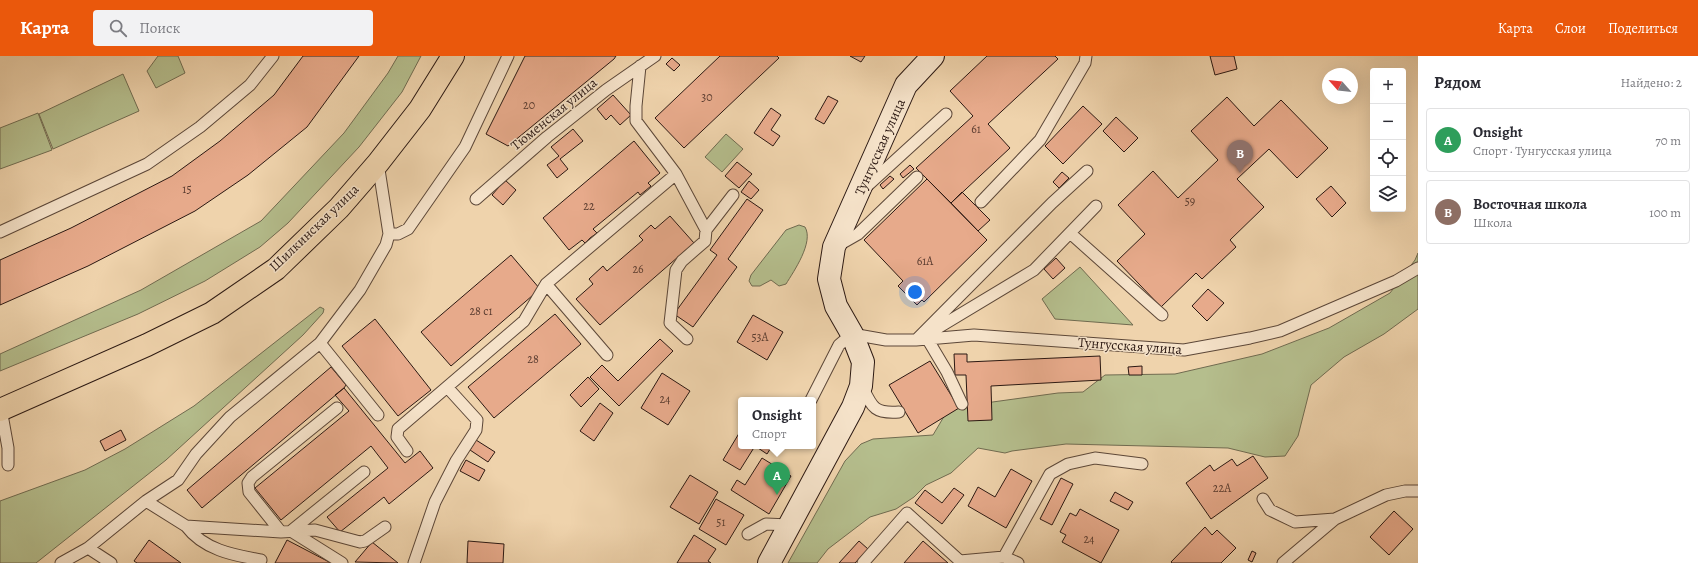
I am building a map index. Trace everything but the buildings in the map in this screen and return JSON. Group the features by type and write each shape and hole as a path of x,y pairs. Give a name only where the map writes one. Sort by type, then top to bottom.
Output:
{"main road":[{"name":"Шилкинская улица","path":"1,410 140,348 212,313 276,268 339,208 378,163 420,109 453,56"},
{"path":"906,85 916,56"},
{"name":"Тунгусская улица","path":"769,563 853,407 861,386 863,362 852,334 836,306 829,279 834,247 860,193 906,85 933,56"}],"lane":[{"path":"0,232 147,164 200,127 250,85 273,56"},
{"path":"389,234 398,234 408,229 465,147 508,56"},
{"name":"Тюменская улица","path":"476,199 547,137 606,90 655,56"},
{"path":"981,202 1040,140 1084,63 1086,56"},
{"path":"640,66 636,121 676,174 706,230"},
{"path":"860,193 946,114"},
{"path":"62,563 88,548 146,501 178,480 196,454 230,417 320,343 360,290 386,246 389,234 378,163"},
{"path":"916,340 1052,203 1087,170"},
{"path":"407,451 397,437 398,429 524,321 546,284 676,174"},
{"path":"834,247 858,234 918,177"},
{"path":"687,339 670,323 676,270 682,261 704,241 706,230 733,195"},
{"path":"916,340 1034,270 1096,206"},
{"path":"1070,233 1162,315"},
{"name":"Тунгусская улица","path":"852,334 886,340 928,340 974,335 1184,350 1280,331 1396,281 1418,268"},
{"path":"546,284 607,355"},
{"path":"813,397 839,345 852,334"},
{"path":"928,340 947,372 962,404"},
{"path":"320,343 378,415"},
{"path":"861,386 870,405 884,413 899,412"},
{"path":"414,563 435,502 456,461 476,430 477,420 447,387"},
{"path":"337,408 252,477 248,483 249,492 286,532 342,563"},
{"path":"1,410 8,448 8,465"},
{"path":"1004,557 1050,474 1068,464 1095,458 1142,464"},
{"path":"286,532 364,472"},
{"path":"1283,563 1334,519 1386,495 1405,491 1418,491"},
{"path":"1263,499 1270,510 1295,522 1334,519"},
{"path":"146,501 186,526 199,541 233,555 261,560"},
{"path":"863,563 907,513 960,562 1004,557 1018,563"},
{"path":"748,534 766,524 789,525"},
{"path":"186,526 286,532 321,531 360,542 385,528"},
{"path":"88,548 111,563"}],"green space":[{"path":"158,56 178,56 185,73 156,88 147,71"},
{"path":"398,56 421,56 402,92 359,147 288,223 260,247 205,281 138,314 0,371 0,354 141,290 261,221 344,133 388,73"},
{"path":"123,74 139,111 53,149 39,114"},
{"path":"38,113 52,150 0,169 0,128"},
{"path":"726,134 743,149 722,172 705,157"},
{"path":"799,225 805,227 807,240 802,256 786,284 779,286 771,280 760,286 752,286 749,281 751,275 786,230"},
{"path":"1418,253 1418,309 1384,334 1344,357 1311,385 1298,436 1285,456 1265,457 1228,448 1066,444 1005,453 978,448 951,473 926,485 914,497 896,509 870,517 828,549 817,563 788,563 845,461 861,444 873,439 933,435 949,408 1058,393 1083,392 1105,375 1175,374 1262,354 1329,328 1390,293 1415,260"},
{"path":"1080,267 1133,325 1055,319 1042,299"},
{"path":"320,307 324,309 323,313 303,335 166,460 36,563 0,563 0,501 85,470 125,449 194,406"}],"place":[{"name":"Восточная школа","path":"1240,173"},
{"name":"Onsight","path":"777,495"}]}
